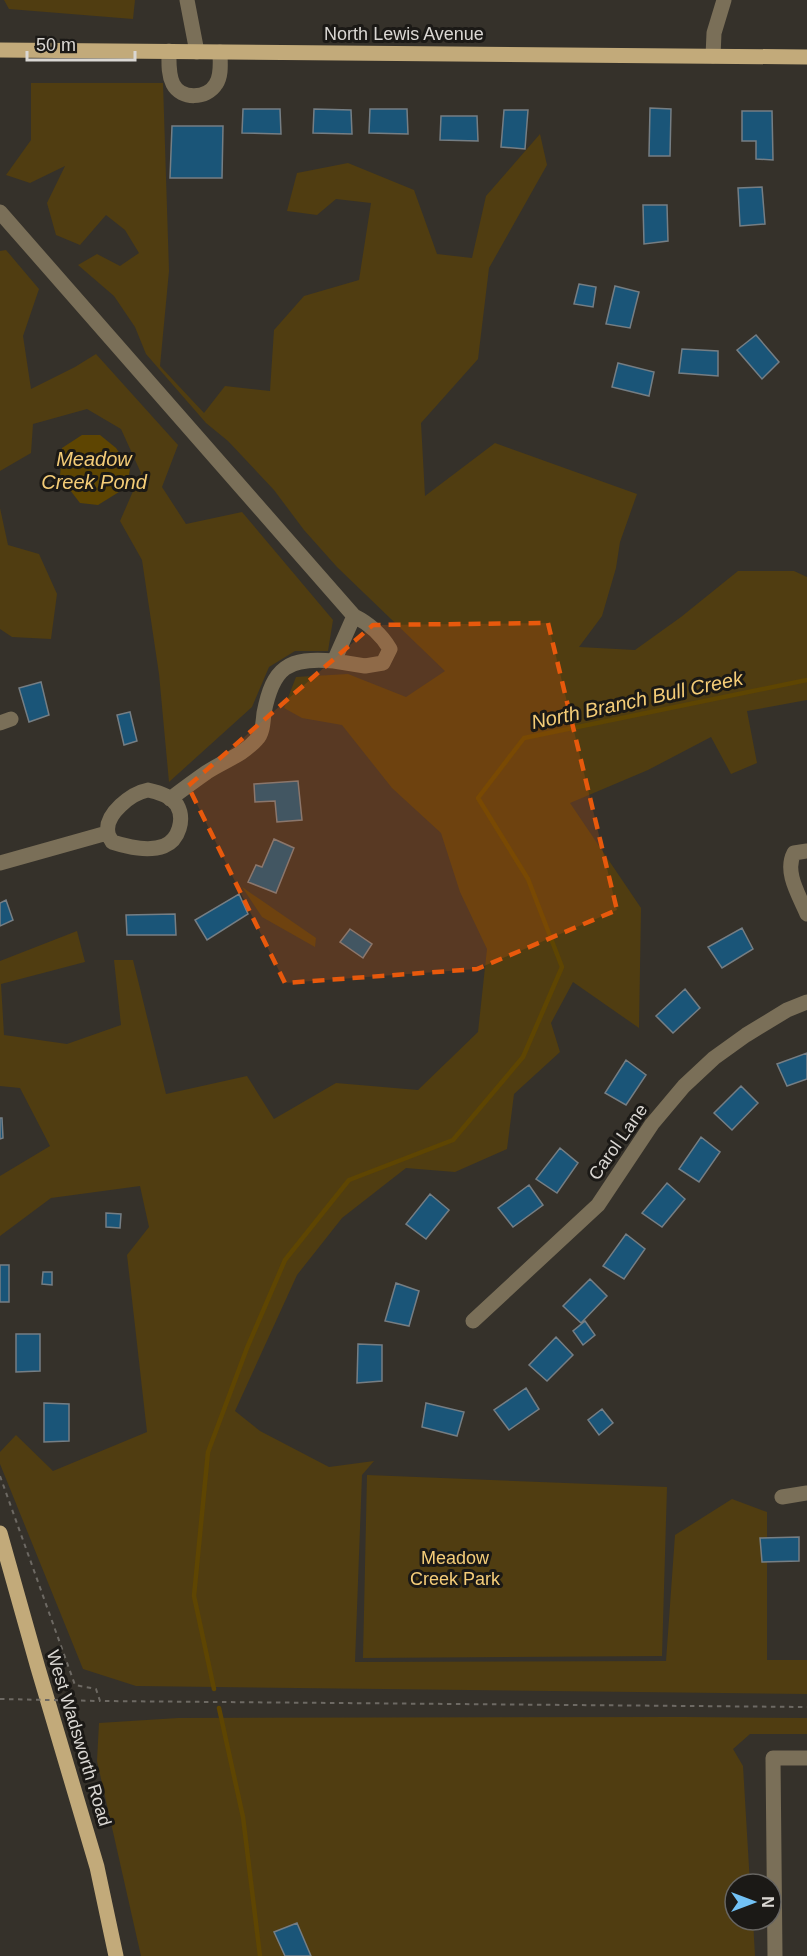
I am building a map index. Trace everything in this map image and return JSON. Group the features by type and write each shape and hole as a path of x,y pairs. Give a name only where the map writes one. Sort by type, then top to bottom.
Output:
{"main road":[{"name":"North Lewis Avenue","path":"0,50 807,57"},
{"name":"West Wadsworth Road","path":"0,1533 97,1867 116,1956"}],"street":[{"path":"187,0 197,52"},
{"path":"713,56 714,33 724,0"},
{"path":"169,51 170,77 173,86 178,92 197,96 205,95 216,85 220,70 220,52"},
{"path":"0,212 354,616 368,623 384,639 390,649 383,663 365,666 311,659 289,665 275,679 266,702 260,736 247,750 208,772 170,799"},
{"path":"334,661 354,616"},
{"path":"148,790 160,793 177,805 181,819 179,831 173,840 165,846 153,849 129,847 112,842 107,832 110,820 118,808 136,793 148,790"},
{"path":"0,863 107,832"},
{"path":"807,851 794,853 790,861 792,878 807,914"},
{"name":"Carol Lane","path":"473,1322 598,1205 652,1124 684,1086 714,1058 746,1035 787,1010 807,1002"},
{"path":"782,1497 807,1493"},
{"path":"775,1956 773,1758 807,1758"}],"path":[{"path":"0,1476 75,1685 96,1689 100,1701"},
{"path":"0,1699 807,1707"}],"highlighted area":[{"path":"548,623 617,910 477,969 285,983 188,786 373,625"}],"green space":[{"path":"4,0 135,0 133,19 9,9"},
{"path":"31,83 163,83 169,271 160,366 204,413 225,386 270,391 274,330 304,296 359,280 371,203 336,199 317,215 287,211 297,173 348,163 414,190 437,254 472,258 486,196 540,134 547,165 489,268 478,359 421,423 425,496 495,443 637,494 620,542 616,568 602,616 579,647 635,650 681,617 738,571 794,571 807,577 807,700 747,711 757,763 731,774 711,737 648,770 570,803 641,908 639,1028 573,982 551,1023 560,1052 514,1094 507,1149 455,1172 406,1168 342,1218 297,1275 235,1411 260,1431 329,1467 374,1461 362,1475 355,1662 666,1661 675,1535 732,1499 767,1512 767,1660 807,1660 807,1694 136,1686 83,1669 0,1464 0,1452 16,1435 53,1471 147,1432 127,1255 149,1227 140,1186 51,1198 0,1236 0,1176 50,1146 20,1088 0,1086 0,961 77,931 85,962 1,984 4,1035 67,1044 121,1025 114,960 133,960 166,1094 247,1076 274,1119 336,1083 418,1090 478,1032 487,949 460,892 441,833 392,788 342,725 302,718 284,708 296,677 348,674 406,697 445,671 337,567 304,530 274,490 228,441 206,423 146,354 135,327 114,296 78,265 97,254 120,266 139,253 125,230 106,215 80,245 56,235 47,203 65,166 30,183 6,175 31,140"},
{"path":"6,250 39,289 23,336 31,389 96,354 178,445 162,487 186,524 242,512 333,620 328,651 295,651 269,667 252,707 169,782 159,674 142,560 120,521 141,473 121,429 87,409 33,424 31,453 0,471 0,251"},
{"path":"0,508 8,545 39,554 57,594 51,639 12,637 0,629"},
{"path":"242,887 316,938 315,947 262,917"},
{"name":"Meadow Creek Park","path":"367,1475 667,1487 662,1656 363,1658"},
{"path":"178,1718 807,1718 807,1734 750,1734 733,1749 743,1766 749,1872 723,1872 723,1932 754,1932 755,1956 141,1956 97,1761 99,1723"}],"water":[{"name":"Meadow Creek Pond","path":"82,435 100,435 116,448 130,469 127,487 98,505 80,503 60,477 62,448"}],"building":[{"path":"650,108 671,109 670,156 649,156"},
{"path":"243,109 280,109 281,134 242,133"},
{"path":"314,109 351,110 352,134 313,133"},
{"path":"370,109 407,109 408,134 369,133"},
{"path":"504,110 528,110 525,149 501,147"},
{"path":"742,111 772,111 773,160 756,159 756,141 742,141"},
{"path":"441,116 477,116 478,141 440,140"},
{"path":"172,126 223,126 222,178 170,178"},
{"path":"762,187 765,224 740,226 738,188"},
{"path":"643,205 667,205 668,241 644,244"},
{"path":"579,284 596,287 593,307 574,304"},
{"path":"615,286 639,292 630,328 606,324"},
{"path":"756,335 779,362 762,379 737,350"},
{"path":"682,349 718,351 718,376 679,373"},
{"path":"618,363 654,372 649,396 612,387"},
{"path":"41,682 49,715 29,722 19,688"},
{"path":"130,712 137,741 124,745 117,715"},
{"path":"298,781 302,820 277,822 275,801 255,802 254,784"},
{"path":"274,839 294,848 276,893 248,882 256,865 262,867"},
{"path":"239,894 248,914 207,940 195,920"},
{"path":"6,900 13,920 0,926 0,903"},
{"path":"175,914 176,935 127,935 126,915"},
{"path":"742,928 753,949 722,968 708,947"},
{"path":"350,929 372,944 363,958 340,942"},
{"path":"685,989 700,1008 673,1033 656,1016"},
{"path":"807,1053 807,1079 787,1086 777,1064"},
{"path":"626,1060 646,1075 626,1105 605,1093"},
{"path":"741,1086 758,1103 732,1130 714,1113"},
{"path":"0,1118 2,1118 3,1138 0,1139"},
{"path":"701,1137 720,1152 699,1182 679,1169"},
{"path":"560,1148 578,1163 557,1193 536,1179"},
{"path":"667,1183 685,1199 662,1227 642,1213"},
{"path":"529,1185 543,1205 513,1227 498,1208"},
{"path":"430,1194 449,1210 426,1239 406,1224"},
{"path":"106,1213 121,1214 120,1228 106,1227"},
{"path":"626,1234 645,1249 624,1279 603,1266"},
{"path":"0,1265 9,1265 9,1302 0,1302"},
{"path":"43,1272 52,1272 52,1285 42,1284"},
{"path":"590,1279 607,1296 581,1323 563,1306"},
{"path":"396,1283 419,1291 409,1326 385,1321"},
{"path":"585,1321 595,1335 583,1345 573,1331"},
{"path":"16,1334 40,1334 40,1371 16,1372"},
{"path":"556,1337 573,1355 547,1381 529,1365"},
{"path":"358,1344 382,1345 382,1381 357,1383"},
{"path":"526,1388 539,1409 509,1430 494,1410"},
{"path":"44,1403 69,1404 69,1441 44,1442"},
{"path":"426,1403 464,1412 457,1436 422,1427"},
{"path":"602,1409 613,1423 599,1435 588,1420"},
{"path":"799,1537 799,1561 762,1562 760,1538"},
{"path":"297,1923 311,1956 285,1956 274,1932"}],"waterway":[{"name":"North Branch Bull Creek","path":"214,1689 194,1596 208,1452 247,1348 285,1260 349,1180 453,1140 523,1057 562,967 528,879 478,798 524,738 807,680"},
{"name":"North Branch Bull Creek","path":"219,1708 243,1817 260,1956"}]}
